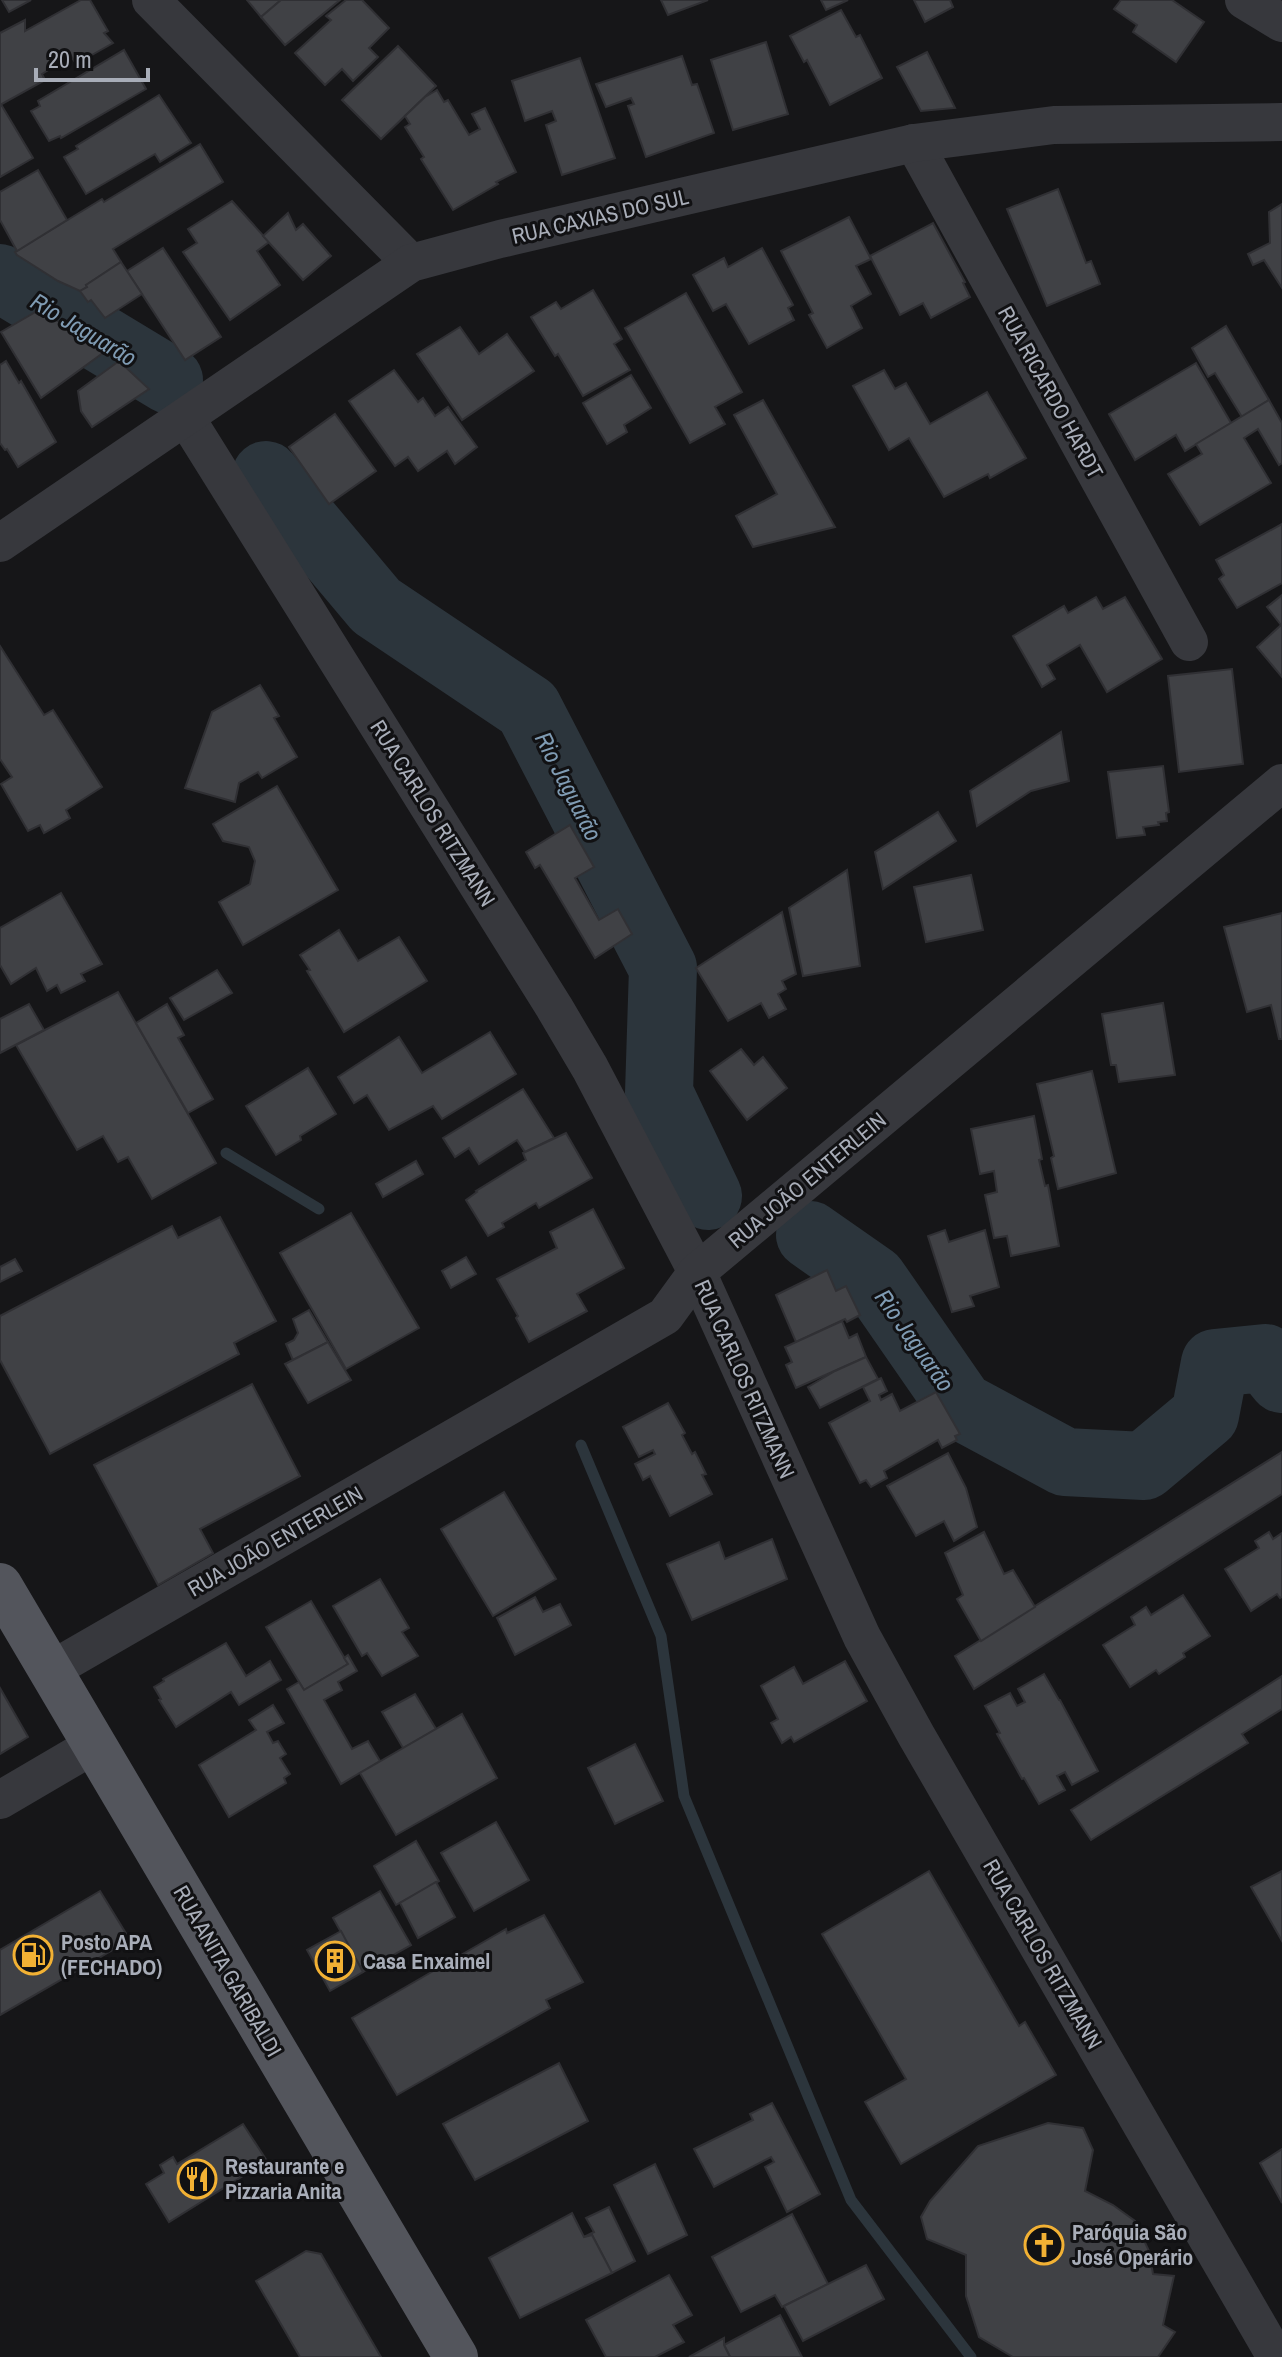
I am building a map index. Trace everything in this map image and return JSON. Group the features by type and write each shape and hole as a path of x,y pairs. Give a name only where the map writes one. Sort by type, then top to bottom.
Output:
{"main road":[{"name":"RUA ANITA GARIBALDI","path":"0,1585 456,2357"}],"street":[{"path":"151,0 411,263"},
{"path":"1244,0 1282,23"},
{"name":"RUA CAXIAS DO SUL","path":"0,543 411,263 500,239 914,143 1054,125 1282,122"},
{"name":"RUA RICARDO HARDT","path":"914,143 1189,642"},
{"name":"RUA CARLOS RITZMANN","path":"186,418 590,1068 697,1272 862,1637 1276,2357"},
{"name":"RUA JOÃO ENTERLEIN","path":"51,1670 665,1316 697,1272 1282,783"},
{"path":"0,1800 94,1745"}],"building":[{"path":"2,0 31,0 9,12"},
{"path":"81,0 90,0 108,31 104,33 113,43 76,64 71,56 42,74 45,80 0,105 0,33 25,20 25,31"},
{"path":"247,0 281,0 261,17"},
{"path":"281,0 340,0 285,45 261,17"},
{"path":"346,0 362,0 389,28 369,48 378,57 353,81 342,69 325,85 295,53 331,20 326,16"},
{"path":"661,0 708,0 668,15"},
{"path":"821,0 848,0 826,10"},
{"path":"914,0 950,0 953,7 925,22"},
{"path":"1121,0 1172,0 1204,22 1176,62 1133,32 1137,25 1114,9"},
{"path":"841,10 856,37 860,35 882,78 830,105 807,60 804,62 790,36"},
{"path":"766,42 788,114 733,130 711,60"},
{"path":"398,46 436,86 381,139 342,100"},
{"path":"124,50 146,89 61,138 49,141 31,111 40,106 38,101"},
{"path":"927,52 955,108 921,111 897,67"},
{"path":"682,56 692,85 697,84 714,133 646,157 628,106 634,104 631,98 606,107 596,84"},
{"path":"580,58 615,158 562,175 546,125 556,121 552,111 525,121 512,81"},
{"path":"437,90 444,102 448,100 469,135 480,129 472,114 485,108 516,172 453,210 405,127 410,124 405,116"},
{"path":"159,95 191,143 160,162 155,154 86,194 64,157 78,149 76,146"},
{"path":"0,106 33,158 0,177"},
{"path":"200,144 223,182 113,249 121,262 87,287 80,291 58,281 15,252 102,199 104,202"},
{"path":"38,170 67,220 17,251 0,220 0,192"},
{"path":"1058,189 1086,263 1091,261 1100,284 1047,306 1007,209"},
{"path":"232,201 269,242 257,251 280,285 230,320 183,252 197,243 188,229"},
{"path":"1282,204 1282,288 1264,260 1253,265 1248,254 1270,243 1269,212"},
{"path":"288,213 296,230 303,224 331,256 303,280 263,236"},
{"path":"849,217 871,259 856,266 871,294 851,306 862,328 827,348 781,251"},
{"path":"933,223 970,297 931,318 923,303 900,315 870,256"},
{"path":"163,248 221,337 185,360 127,271"},
{"path":"762,248 793,305 788,308 794,320 749,344 726,304 713,311 693,275 724,258 728,267"},
{"path":"121,262 142,294 105,318 80,291"},
{"path":"593,290 622,339 614,344 630,370 583,396 531,317 556,302 561,309"},
{"path":"686,293 742,392 715,407 725,424 690,443 625,328"},
{"path":"39,310 107,350 41,398 1,332"},
{"path":"1226,326 1269,400 1242,417 1215,373 1208,377 1192,348"},
{"path":"460,327 479,354 507,334 534,371 462,420 417,354"},
{"path":"6,361 56,442 18,467 0,443 0,365"},
{"path":"119,361 149,389 92,427 81,411 78,391"},
{"path":"1196,363 1231,423 1185,451 1176,435 1135,460 1109,414"},
{"path":"394,370 418,402 423,398 435,416 448,407 477,447 455,464 447,451 418,471 408,457 395,466 349,401"},
{"path":"884,370 895,389 906,383 930,424 987,392 1026,458 990,478 988,474 944,497 909,438 889,450 853,386"},
{"path":"631,375 651,408 624,425 627,432 607,444 583,403"},
{"path":"763,400 835,527 753,547 736,516 777,494 734,415"},
{"path":"1269,400 1282,423 1282,463 1279,465 1258,429 1244,438 1271,483 1200,525 1168,474 1202,454 1196,444"},
{"path":"335,414 376,471 329,504 289,447"},
{"path":"1282,524 1282,583 1237,608 1219,579 1224,575 1216,560"},
{"path":"1282,595 1282,677 1257,647 1281,625 1267,607"},
{"path":"1096,597 1103,609 1125,597 1162,659 1107,692 1080,645 1047,665 1055,679 1042,687 1013,636 1064,606 1068,613"},
{"path":"0,646 44,715 53,710 102,787 66,810 70,818 44,833 40,825 28,831 1,784 12,777 0,759"},
{"path":"1232,669 1243,764 1179,772 1168,676"},
{"path":"260,685 279,716 274,718 297,757 262,778 258,772 239,783 235,802 185,788 212,712"},
{"path":"1061,732 1069,781 1031,791 977,826 970,791"},
{"path":"1163,766 1169,812 1166,813 1167,821 1143,827 1145,835 1117,838 1108,772"},
{"path":"277,786 338,890 243,945 219,902 250,884 255,861 249,847 223,841 213,824"},
{"path":"938,812 956,841 883,889 875,852"},
{"path":"570,825 594,867 575,878 599,920 618,909 632,934 595,958 540,865 535,868 526,852"},
{"path":"847,870 860,966 803,976 789,908"},
{"path":"971,875 983,930 926,942 914,887"},
{"path":"61,893 102,964 81,974 85,981 61,993 57,985 47,991 36,968 11,984 0,965 0,928"},
{"path":"782,912 796,974 782,981 786,989 778,994 786,1009 769,1018 761,1003 728,1021 696,968"},
{"path":"1282,913 1282,1039 1279,1039 1271,1005 1247,1012 1224,927"},
{"path":"339,930 358,961 399,937 427,981 344,1032 300,955"},
{"path":"217,970 232,993 184,1020 170,998"},
{"path":"118,992 216,1163 152,1199 128,1157 118,1162 103,1136 77,1150 16,1045"},
{"path":"1163,1003 1175,1075 1119,1082 1116,1065 1111,1065 1102,1014"},
{"path":"29,1004 44,1030 0,1053 0,1019"},
{"path":"167,1004 184,1035 178,1038 213,1099 188,1113 136,1023"},
{"path":"490,1032 516,1074 442,1119 433,1106 389,1130 367,1095 354,1103 338,1077 399,1037 422,1073"},
{"path":"741,1049 754,1065 763,1057 787,1088 747,1120 710,1071"},
{"path":"308,1068 336,1114 276,1155 246,1106"},
{"path":"1092,1071 1116,1173 1058,1189 1051,1158 1054,1156 1037,1084"},
{"path":"523,1089 554,1138 525,1152 517,1140 479,1164 469,1148 455,1157 443,1138"},
{"path":"1034,1116 1042,1159 1039,1160 1045,1186 1048,1185 1059,1246 1011,1256 1007,1236 994,1238 985,1195 997,1192 994,1171 980,1174 971,1129"},
{"path":"566,1133 592,1178 539,1208 536,1203 502,1223 504,1227 488,1236 466,1200 526,1160 523,1153"},
{"path":"416,1161 423,1174 383,1197 376,1184"},
{"path":"593,1209 624,1268 577,1294 587,1311 529,1342 497,1279 557,1248 550,1232"},
{"path":"351,1213 419,1328 346,1369 280,1253"},
{"path":"220,1217 276,1321 234,1343 239,1354 50,1454 0,1360 0,1316 172,1226 178,1238"},
{"path":"945,1230 949,1242 985,1230 999,1287 970,1296 974,1306 952,1312 928,1236"},
{"path":"466,1257 476,1274 451,1288 442,1271"},
{"path":"15,1259 22,1271 0,1282 0,1267"},
{"path":"827,1270 836,1291 846,1286 860,1315 796,1342 776,1295"},
{"path":"309,1310 328,1342 293,1360 286,1344 294,1340 298,1333 293,1319"},
{"path":"842,1321 849,1338 857,1334 866,1357 796,1388 786,1365 792,1362 785,1347"},
{"path":"328,1342 351,1380 308,1403 285,1364"},
{"path":"866,1357 878,1379 820,1408 808,1387"},
{"path":"881,1378 887,1391 879,1395 881,1400 892,1394 900,1411 936,1392 960,1434 955,1436 957,1440 942,1448 938,1440 884,1471 887,1478 871,1487 866,1480 860,1483 829,1423 870,1401 863,1387"},
{"path":"252,1384 300,1476 200,1529 213,1553 158,1585 94,1465"},
{"path":"668,1403 685,1433 682,1435 692,1454 695,1452 706,1474 702,1475 712,1494 670,1516 650,1476 643,1480 635,1464 655,1454 653,1450 639,1457 623,1427"},
{"path":"1282,1452 1282,1494 974,1689 955,1656"},
{"path":"948,1453 966,1488 977,1527 954,1541 944,1521 916,1536 887,1486"},
{"path":"504,1492 556,1579 493,1616 441,1529"},
{"path":"984,1532 1004,1574 1013,1570 1035,1607 981,1641 957,1599 963,1595 945,1553"},
{"path":"1269,1532 1273,1539 1282,1533 1282,1597 1277,1594 1251,1611 1225,1569 1259,1548 1255,1541"},
{"path":"772,1539 787,1579 692,1620 667,1564 719,1542 725,1559"},
{"path":"380,1579 409,1628 402,1632 418,1656 382,1676 367,1653 362,1656 333,1606"},
{"path":"1183,1595 1210,1636 1183,1653 1185,1657 1159,1674 1156,1670 1130,1687 1103,1645 1135,1625 1131,1617 1146,1607 1151,1615"},
{"path":"535,1597 543,1612 560,1604 571,1625 515,1655 497,1618"},
{"path":"311,1601 348,1664 304,1690 266,1627"},
{"path":"226,1643 246,1676 270,1661 281,1680 239,1705 231,1692 176,1727 154,1687"},
{"path":"348,1655 357,1671 338,1682 342,1690 324,1700 352,1749 368,1741 380,1761 341,1784 287,1689 299,1682 304,1690 348,1664 344,1658"},
{"path":"845,1661 867,1701 794,1742 791,1737 782,1743 771,1723 778,1719 761,1686 794,1667 803,1684"},
{"path":"1044,1674 1098,1771 1072,1785 1065,1772 1057,1776 1065,1790 1039,1804 997,1734 1000,1733 985,1706 1010,1693 1017,1706 1025,1702 1018,1689"},
{"path":"1282,1676 1282,1709 1242,1734 1248,1743 1091,1840 1071,1810"},
{"path":"0,1688 28,1737 0,1754"},
{"path":"415,1694 436,1729 403,1748 382,1712"},
{"path":"273,1705 284,1723 267,1732 273,1743 278,1741 286,1754 280,1758 290,1774 284,1778 286,1783 229,1817 199,1765 256,1730 249,1720"},
{"path":"462,1714 497,1778 396,1835 360,1773"},
{"path":"635,1744 663,1801 615,1824 588,1768"},
{"path":"496,1822 529,1880 474,1911 441,1853"},
{"path":"416,1841 439,1881 396,1905 374,1866"},
{"path":"929,1871 1019,2026 1025,2022 1056,2075 901,2164 865,2102 906,2079 822,1934"},
{"path":"1282,1871 1282,1941 1251,1887"},
{"path":"436,1882 455,1917 418,1938 400,1903"},
{"path":"100,1891 130,1940 0,2015 0,1950"},
{"path":"380,1891 411,1945 363,1972 333,1918"},
{"path":"544,1915 583,1982 546,2000 550,2008 397,2095 352,2018 506,1929 507,1933"},
{"name":"Casa Enxaimel","path":"341,1931 363,1972 330,1991 307,1950"},
{"path":"559,2063 588,2121 475,2180 443,2124"},
{"path":"772,2103 820,2194 787,2212 765,2167 774,2162 771,2157 714,2187 694,2149 753,2120 750,2114"},
{"name":"Paróquia São José Operário","path":"1048,2123 1083,2128 1093,2150 1085,2191 1113,2205 1135,2221 1149,2251 1153,2274 1174,2276 1163,2325 1175,2332 1158,2357 1013,2357 979,2337 966,2296 966,2255 927,2239 921,2217 930,2201 978,2146"},
{"name":"Restaurante e Pizzaria Anita","path":"243,2124 267,2161 169,2222 146,2184 164,2173 160,2165 173,2157 177,2164"},
{"path":"1282,2149 1282,2203 1260,2163"},
{"path":"655,2164 687,2235 648,2254 614,2185"},
{"path":"609,2207 635,2261 612,2273 592,2235 584,2237 594,2232 586,2218"},
{"path":"572,2213 584,2237 592,2235 612,2273 520,2318 489,2258"},
{"path":"792,2214 828,2284 782,2307 775,2295 741,2312 712,2257"},
{"path":"306,2251 321,2254 381,2357 300,2357 256,2281"},
{"path":"866,2265 884,2299 803,2341 784,2306"},
{"path":"669,2275 692,2315 673,2325 684,2342 655,2357 606,2357 586,2320"},
{"path":"780,2315 802,2357 730,2357 724,2345"},
{"path":"724,2338 730,2357 689,2357"}],"waterway":[{"name":"Rio Jaguarão","path":"0,278 169,380"},
{"name":"Rio Jaguarão","path":"266,475 376,606 528,708 663,968 659,1093 708,1196"},
{"path":"226,1153 319,1209"},
{"name":"Rio Jaguarão","path":"810,1235 873,1279 961,1406 1065,1462 1144,1466 1205,1415 1215,1363 1265,1358 1282,1379"},
{"path":"581,1445 661,1636 684,1796 851,2200 971,2357"}],"place":[{"name":"Posto APA (FECHADO)","path":"33,1955"},
{"name":"Casa Enxaimel","path":"335,1961"},
{"name":"Restaurante e Pizzaria Anita","path":"197,2179"},
{"name":"Paróquia São José Operário","path":"1044,2245"}]}
